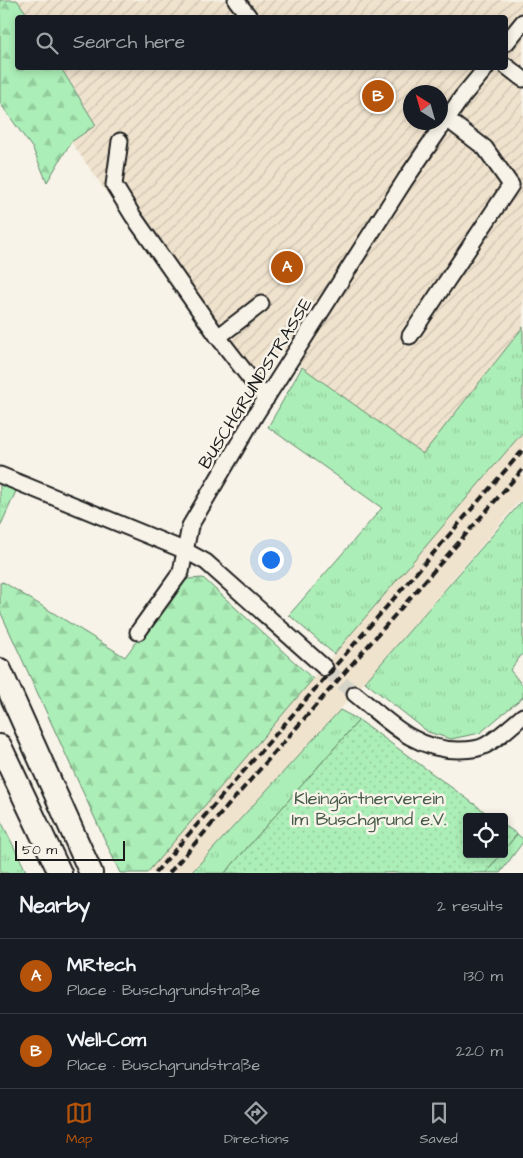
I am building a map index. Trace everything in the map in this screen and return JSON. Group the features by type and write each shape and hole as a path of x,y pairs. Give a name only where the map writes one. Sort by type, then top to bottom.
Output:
{"highway":[{"path":"0,670 90,873"},
{"path":"0,746 60,873"}],"street":[{"path":"236,0 248,15"},
{"path":"508,41 523,22"},
{"path":"508,68 523,79"},
{"name":"BUSCHGRUNDSTRASSE","path":"448,118 484,70"},
{"path":"410,336 517,190 485,148 448,120"},
{"name":"BUSCHGRUNDSTRASSE","path":"138,632 181,572 190,526 266,399 405,180 439,130"},
{"path":"120,141 114,185 133,216 218,337 266,399"},
{"path":"218,337 261,304"},
{"path":"0,475 186,551 206,562 325,668"},
{"path":"355,694 421,744 444,750 467,750 485,746 523,716"},
{"path":"421,744 430,761"}],"shaded area":[{"path":"17,0 523,0 523,327 423,454 280,351 251,397 71,142 96,124 63,70 508,70 508,15 27,15"},
{"path":"523,432 523,497 365,682 191,873 147,873"}],"green space":[{"path":"0,0 17,0 28,15 15,15 15,70 62,70 96,125 71,142 47,182 33,149 0,103"},
{"path":"523,327 523,432 334,654 289,615 382,508 268,427 302,367 423,454"},
{"path":"0,482 17,489 0,527"},
{"path":"523,500 523,653 510,670 523,686 523,697 480,733 451,739 428,732 365,682"},
{"path":"203,578 313,679 147,873 120,873 0,611 0,583 3,582 125,657 175,589 188,579"},
{"path":"340,710 359,720 225,873 191,873"},
{"name":"Kleingärtnerverein Im Buschgrund e.V.","path":"359,720 487,813 463,813 463,858 498,858 486,873 225,873"},
{"path":"0,819 27,873 0,873"},
{"path":"508,828 517,834 508,845"},
{"path":"517,834 523,839 523,842 500,873 486,873 498,858 508,858 508,845"}],"tunnel":[{"path":"325,668 355,694"}],"railway":[{"path":"155,873 523,450"},
{"path":"169,873 523,469"}],"place":[{"name":"Well-Com","path":"378,96"},
{"name":"MRtech","path":"287,267"}]}
